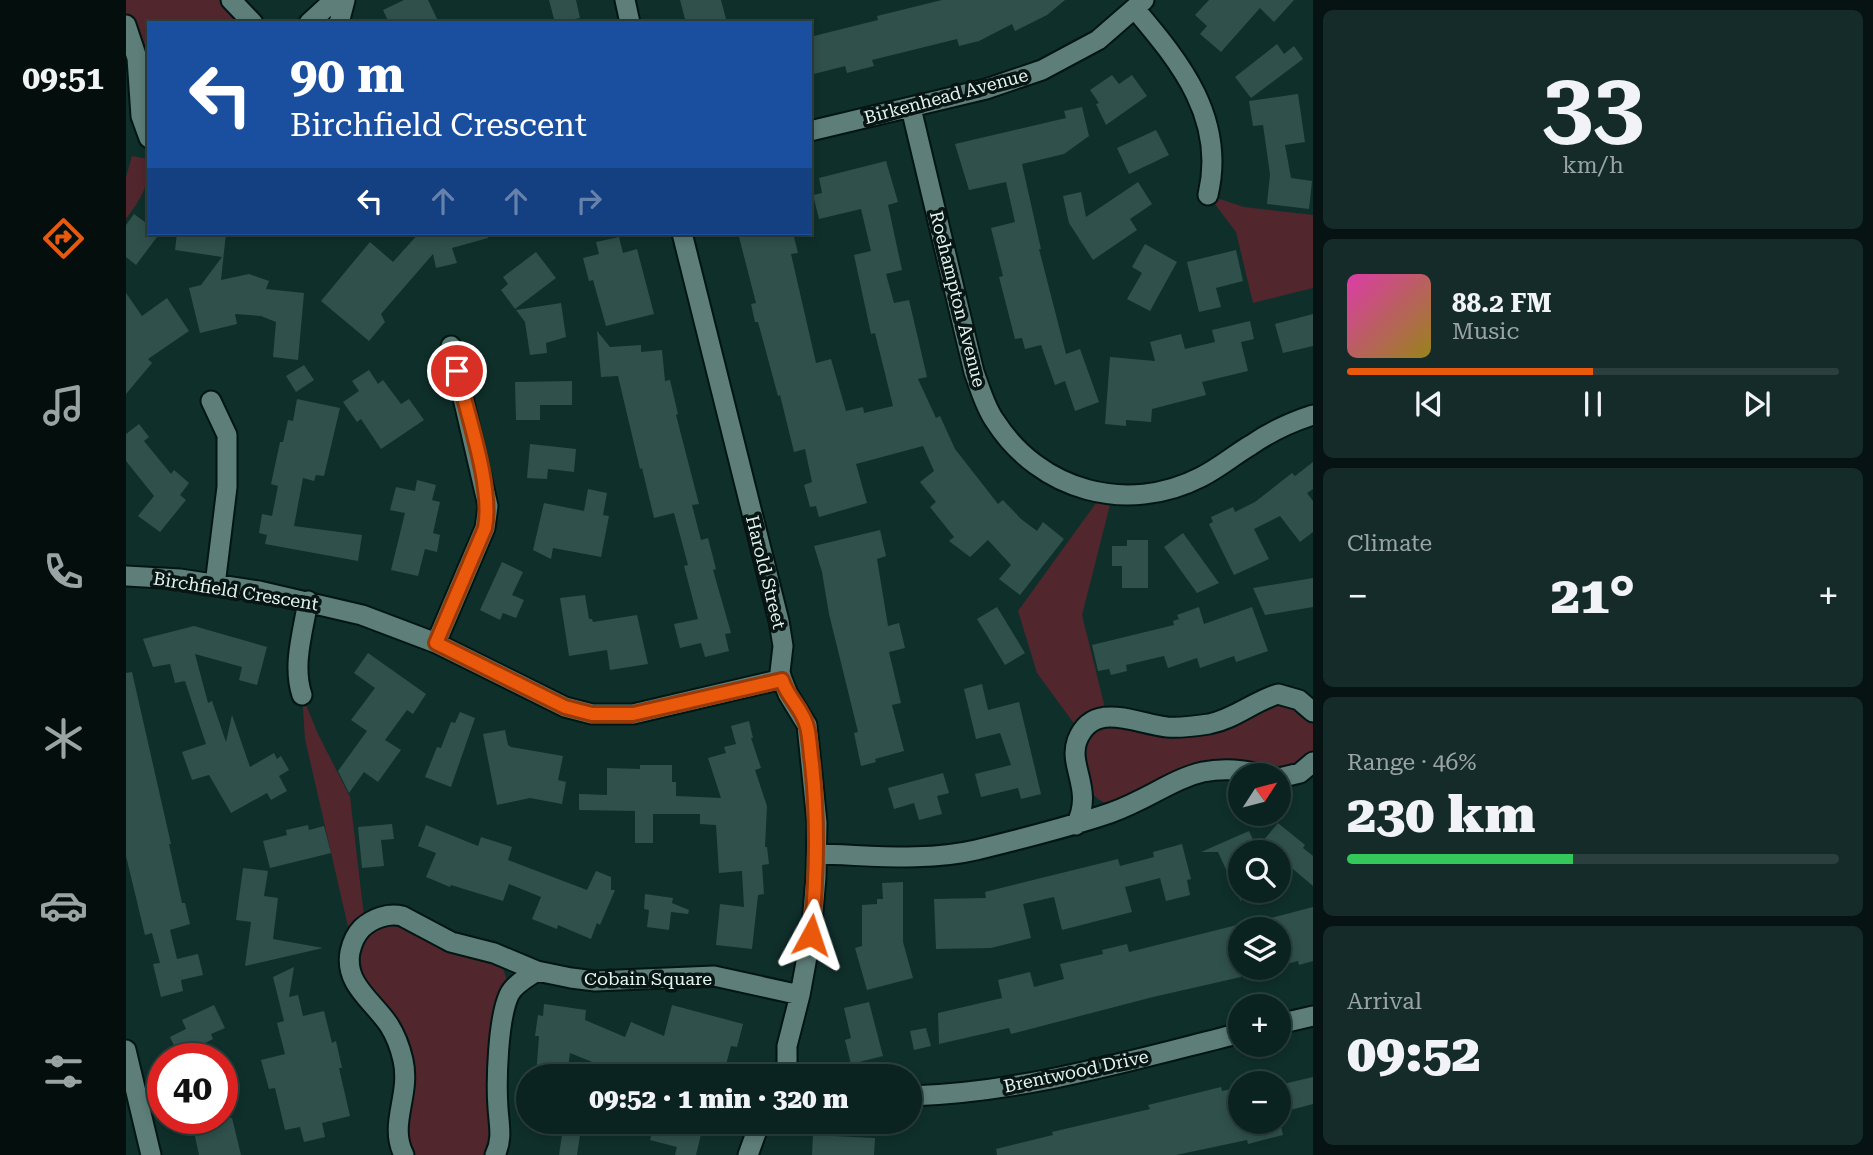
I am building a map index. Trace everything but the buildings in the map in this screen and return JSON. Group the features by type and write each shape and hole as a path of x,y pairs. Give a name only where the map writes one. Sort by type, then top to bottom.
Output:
{"street":[{"path":"232,0 251,21"},
{"path":"311,21 334,0"},
{"path":"340,21 345,0"},
{"path":"625,0 630,21"},
{"path":"1140,4 1182,70 1206,116 1213,159 1208,195"},
{"name":"Birkenhead Avenue","path":"812,131 986,89 1042,70 1098,40 1140,4"},
{"path":"126,25 136,58 141,116 147,132"},
{"name":"Roehampton Avenue","path":"911,108 974,372 993,419 1008,439 1041,469 1062,482 1084,488 1142,495 1163,491 1201,477 1275,430 1313,415"},
{"name":"Harold Street","path":"683,235 777,612 783,646 780,671 782,680"},
{"path":"436,643 485,528 488,506 451,346"},
{"path":"211,401 227,436 227,487 215,584"},
{"name":"Birchfield Crescent","path":"126,576 215,584 307,601 362,615 436,643 565,707 592,714 633,714 782,680"},
{"path":"302,695 297,666 307,601"},
{"path":"782,680 807,725 817,823 811,935 787,1046 787,1064"},
{"path":"1076,825 1082,805 1082,781 1075,755 1077,740 1088,725 1105,716 1167,727 1191,726 1233,716 1278,695 1299,700 1313,712"},
{"path":"1292,775 1300,773 1313,762"},
{"path":"817,854 947,855 973,851 1076,825 1118,810 1174,781 1228,769"},
{"path":"1082,781 1098,799 1118,810"},
{"name":"Cobain Square","path":"404,1155 397,1133 406,1088 402,1057 388,1024 353,979 349,960 352,944 359,931 379,918 395,914 413,920 451,942 494,953 537,971 595,981 714,976 800,995"},
{"path":"494,953 505,974 509,995 498,1065 500,1133 495,1155"},
{"path":"509,995 537,971"},
{"path":"1291,1021 1313,1016"},
{"name":"Brentwood Drive","path":"922,1095 959,1093 1066,1076 1228,1036"},
{"path":"126,1050 151,1155"},
{"path":"748,1155 756,1134"}],"shaded area":[{"path":"126,0 231,0 251,21 147,21 147,128 126,25"},
{"path":"132,156 147,159 144,191 126,219 126,177"},
{"path":"1208,195 1244,207 1313,215 1313,288 1253,303 1236,232"},
{"path":"1104,492 1113,493 1082,615 1107,716 1167,727 1264,700 1313,712 1313,762 1300,773 1292,773 1292,763 1228,763 1228,773 1118,810 1098,799 1086,788 1081,733 1037,673 1018,611"},
{"path":"302,695 318,734 350,797 365,925 387,915 502,965 508,984 495,1155 404,1155 405,1069 358,988 352,944 305,739"}],"route":[{"path":"457,371 488,506 485,528 436,643 565,707 592,714 633,714 782,680 807,725 812,768 817,823 811,935"}]}
